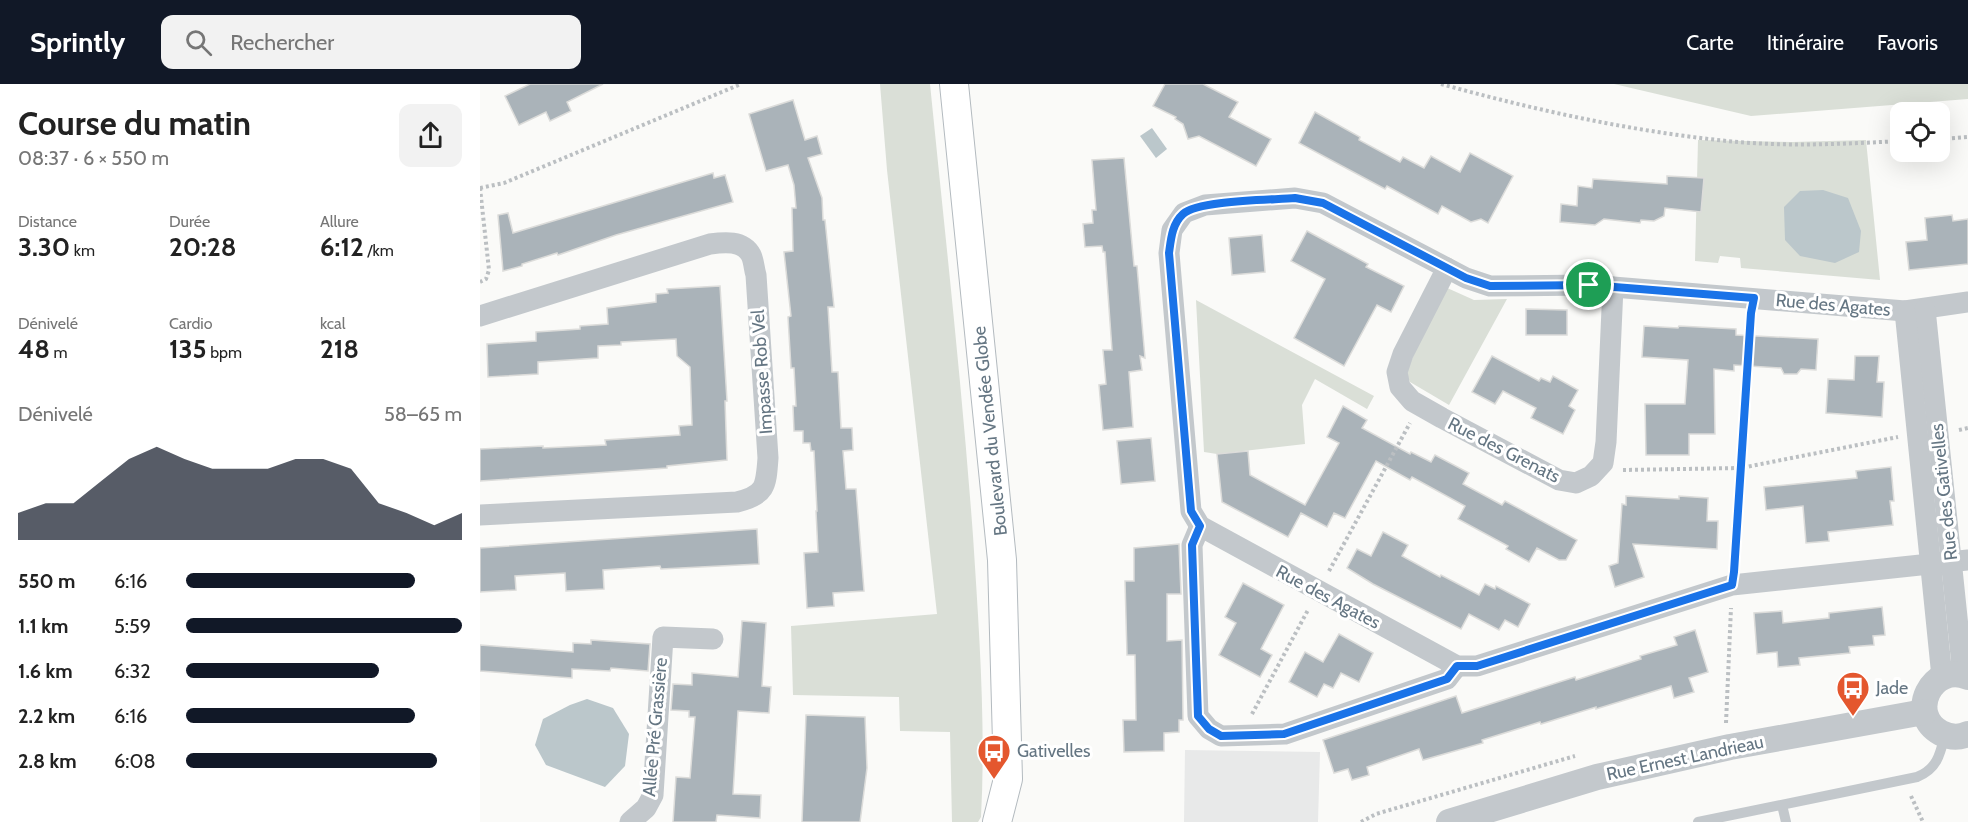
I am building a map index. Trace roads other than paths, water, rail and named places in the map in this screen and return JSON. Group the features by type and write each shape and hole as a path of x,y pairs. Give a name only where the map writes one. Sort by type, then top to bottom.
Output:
{"main road":[{"name":"Boulevard du Vendée Globe","path":"954,84 1002,560 1008,778 1021,822"},
{"name":"Boulevard du Vendée Globe","path":"997,822 1008,778"}],"street":[{"name":"Rue des Agates","path":"1457,666 1200,526 1191,511 1169,253 1172,230 1184,213 1205,205 1295,198 1323,203 1466,278 1490,286 1589,285 1915,310 1968,302"},
{"name":"Impasse Rob Vel","path":"480,316 710,244 734,243 743,246 752,256 756,275 768,458 766,477 761,492 752,499 737,502 480,515"},
{"name":"Rue des Grenats","path":"1447,268 1403,354 1397,372 1400,387 1412,401 1442,418 1559,480 1576,483 1591,476 1603,463 1606,442 1613,287"},
{"name":"Rue des Gativelles","path":"1915,310 1928,433 1950,563 1958,676"},
{"path":"1200,526 1192,545 1198,716 1209,729 1221,736 1284,734 1447,679 1457,666 1477,666 1732,585 1950,563"},
{"name":"Allée Pré Grassière","path":"630,822 646,808 653,795 663,637 713,639"},
{"path":"1956,734 1935,730 1924,712 1924,701 1927,691 1934,683 1958,676"},
{"name":"Rue Ernest Landrieau","path":"1449,822 1597,777 1730,747 1924,712"}],"lane":[{"path":"1698,822 1903,780 1927,773 1956,734"},
{"path":"1782,805 1786,822"}],"place":[{"name":"Jade","path":"1853,717"},
{"name":"Gativelles","path":"994,780"}]}
